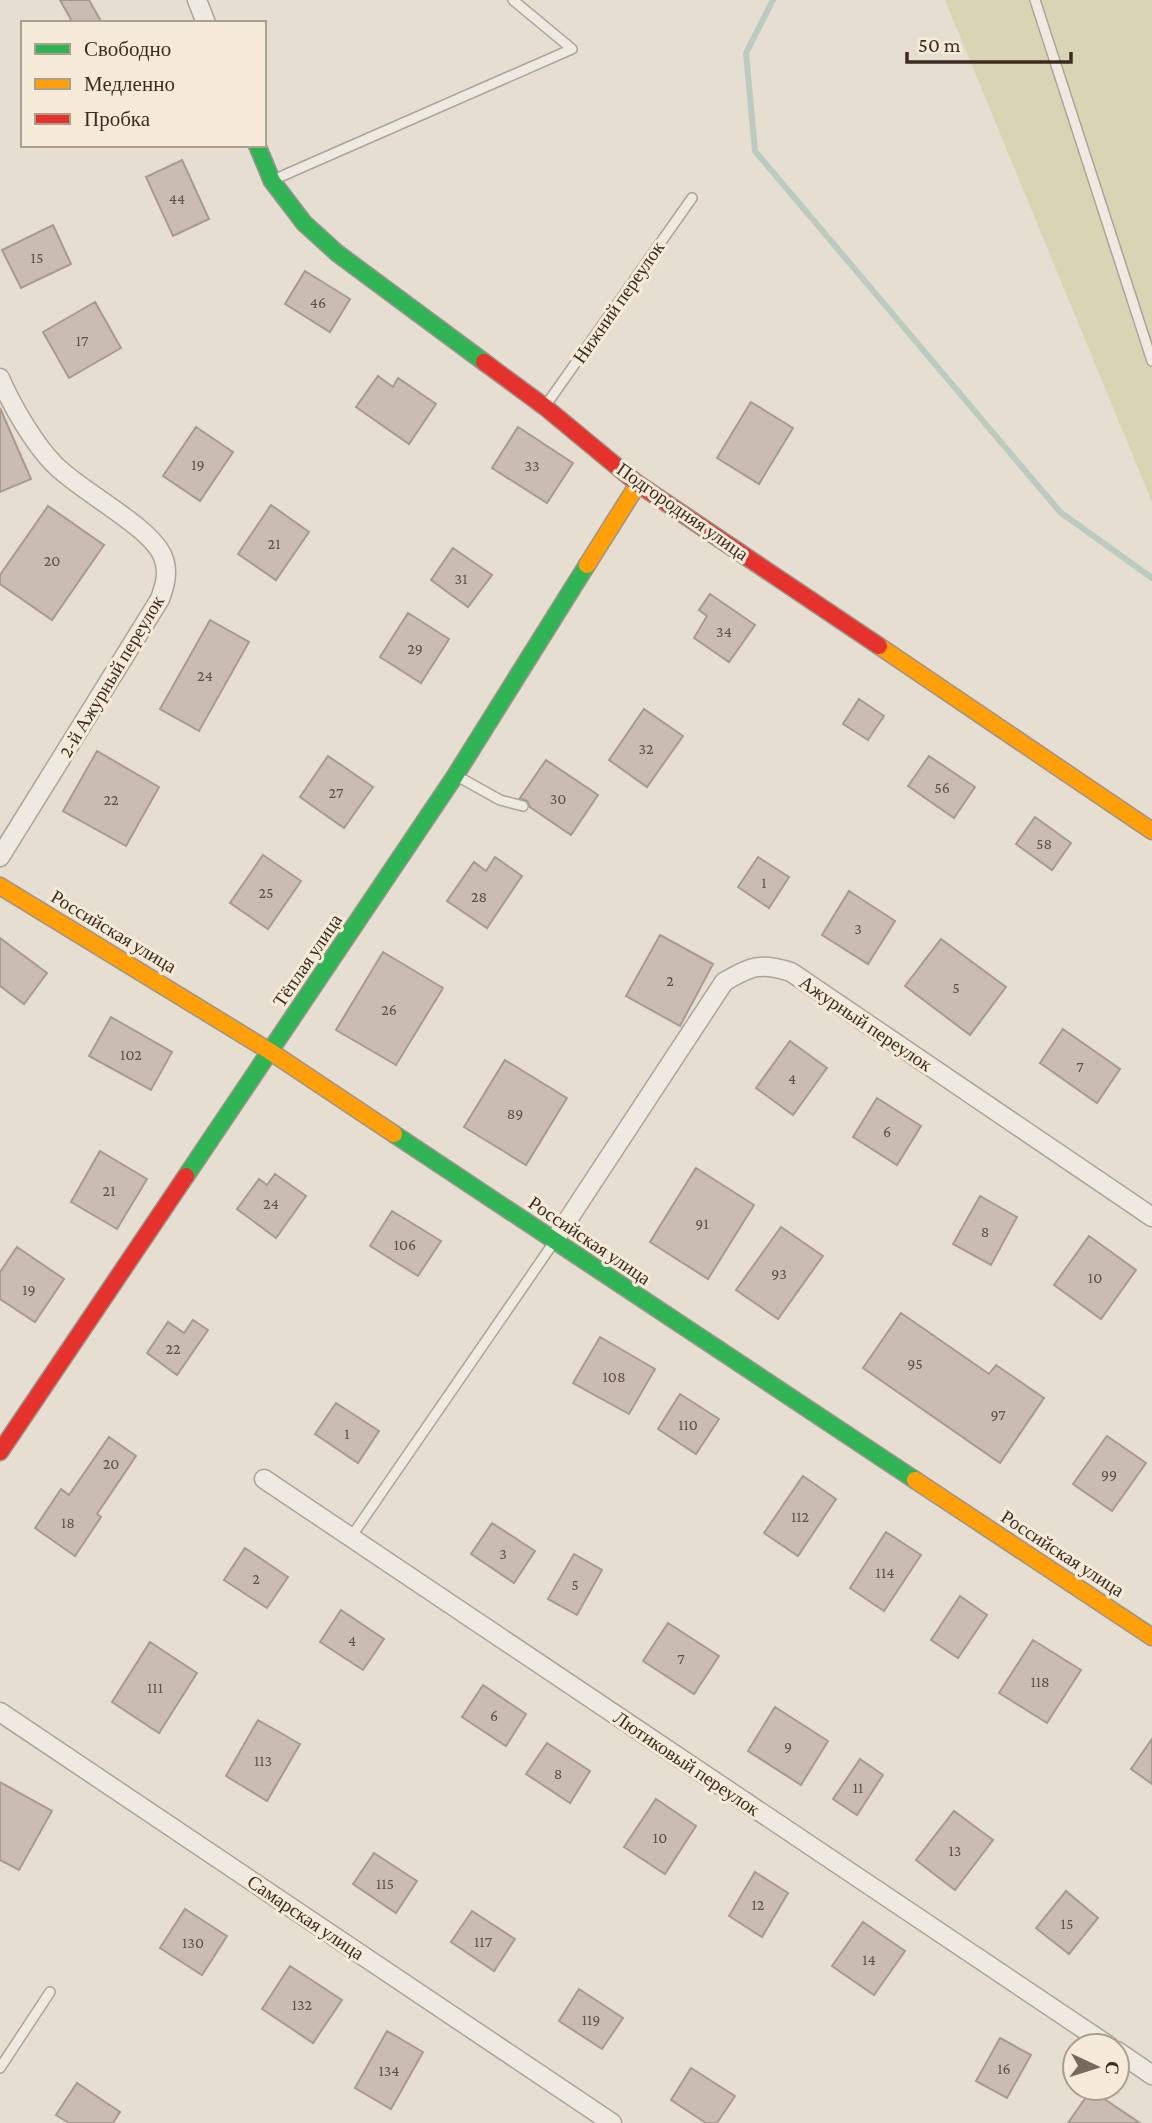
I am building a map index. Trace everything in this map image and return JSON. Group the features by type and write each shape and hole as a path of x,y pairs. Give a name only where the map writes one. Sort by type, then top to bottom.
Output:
{"street":[{"path":"197,0 205,21"},
{"name":"Подгородняя улица","path":"258,147 272,181 304,223 337,253 545,407 638,484 1152,831"},
{"name":"2-й Ажурный переулок","path":"0,378 10,403 54,464 147,536 163,557 167,579 160,599 0,857"},
{"name":"Тёплая улица","path":"0,1452 455,776 638,484"},
{"name":"Российская улица","path":"0,886 271,1052 1152,1637"},
{"name":"Ажурный переулок","path":"554,1241 724,982 756,966 773,966 791,972 1152,1217"},
{"name":"Лютиковый переулок","path":"264,1479 1088,2032"},
{"name":"Самарская улица","path":"0,1712 612,2123"},
{"path":"1131,2061 1152,2075"}],"lane":[{"path":"272,181 572,49 513,0"},
{"path":"1035,0 1152,361"},
{"name":"Нижний переулок","path":"545,407 692,198"},
{"path":"455,776 500,800 523,806"},
{"path":"351,1537 554,1241"},
{"path":"0,2068 50,1992"}],"shaded area":[{"path":"945,0 1152,0 1152,502"}],"building":[{"path":"60,0 89,0 101,21 72,21"},
{"path":"182,160 209,219 173,236 146,177"},
{"path":"53,225 71,264 21,288 2,250"},
{"path":"305,271 350,299 330,332 285,304"},
{"path":"95,302 121,348 69,378 43,332"},
{"path":"378,376 393,387 398,378 436,404 409,444 356,407"},
{"path":"751,402 793,428 759,484 717,458"},
{"path":"0,408 31,479 0,492"},
{"path":"196,427 233,452 200,501 163,476"},
{"path":"518,427 573,463 547,503 492,468"},
{"path":"271,505 309,532 276,580 238,554"},
{"path":"48,506 104,545 52,620 0,584 0,575"},
{"path":"453,548 492,575 468,607 431,580"},
{"path":"710,594 755,625 729,662 694,638 707,616 699,610"},
{"path":"408,613 449,639 421,683 380,657"},
{"path":"210,620 249,642 199,731 160,709"},
{"path":"859,699 884,716 868,740 843,724"},
{"path":"644,709 683,736 647,787 609,760"},
{"path":"97,751 159,787 126,846 63,811"},
{"path":"328,756 373,787 344,828 300,797"},
{"path":"929,756 975,787 954,818 908,786"},
{"path":"546,760 598,795 571,835 520,798"},
{"path":"1035,817 1071,843 1052,870 1016,844"},
{"path":"263,855 301,881 268,929 230,903"},
{"path":"495,857 522,876 487,928 447,901 474,862 486,871"},
{"path":"758,857 789,877 769,908 738,887"},
{"path":"849,891 895,921 868,964 822,935"},
{"path":"660,935 713,964 680,1026 626,996"},
{"path":"0,938 47,973 24,1004 0,986"},
{"path":"941,939 1006,987 970,1035 905,986"},
{"path":"383,952 443,988 396,1065 336,1030"},
{"path":"111,1017 172,1052 151,1090 89,1056"},
{"path":"1063,1029 1120,1069 1097,1103 1040,1063"},
{"path":"790,1041 827,1068 793,1115 756,1088"},
{"path":"505,1060 567,1098 526,1165 464,1127"},
{"path":"877,1098 921,1126 897,1165 853,1137"},
{"path":"100,1151 147,1179 117,1229 71,1202"},
{"path":"696,1168 754,1205 708,1279 650,1242"},
{"path":"275,1174 306,1196 276,1238 237,1209 259,1179 267,1185"},
{"path":"980,1196 1017,1217 991,1265 953,1244"},
{"path":"392,1211 441,1241 418,1276 370,1246"},
{"path":"781,1227 823,1256 778,1319 736,1290"},
{"path":"1089,1236 1136,1270 1101,1319 1054,1285"},
{"path":"17,1247 64,1279 35,1322 0,1299 0,1272"},
{"path":"901,1313 989,1374 996,1365 1044,1398 1000,1463 863,1368"},
{"path":"193,1320 208,1330 177,1375 147,1353 168,1322 184,1333"},
{"path":"600,1337 655,1369 629,1414 573,1383"},
{"path":"680,1394 719,1419 696,1454 658,1429"},
{"path":"336,1403 379,1431 358,1463 315,1434"},
{"path":"1107,1436 1146,1463 1112,1511 1073,1484"},
{"path":"109,1437 136,1456 97,1514 101,1517 75,1556 35,1528 61,1489 69,1495"},
{"path":"803,1476 836,1499 798,1556 764,1533"},
{"path":"492,1523 535,1551 514,1583 471,1554"},
{"path":"886,1532 921,1555 884,1611 850,1588"},
{"path":"245,1548 288,1577 267,1608 224,1580"},
{"path":"574,1554 602,1570 577,1615 548,1599"},
{"path":"960,1596 987,1615 958,1658 931,1640"},
{"path":"341,1610 384,1639 363,1670 320,1642"},
{"path":"668,1623 719,1656 694,1694 643,1661"},
{"path":"1033,1640 1081,1670 1047,1723 999,1693"},
{"path":"150,1642 197,1673 159,1733 112,1702"},
{"path":"483,1685 526,1714 506,1746 462,1717"},
{"path":"775,1707 828,1741 801,1785 748,1751"},
{"path":"258,1720 300,1744 267,1801 226,1776"},
{"path":"1152,1739 1152,1784 1131,1769"},
{"path":"547,1743 590,1771 570,1803 526,1774"},
{"path":"860,1759 883,1775 857,1815 833,1799"},
{"path":"0,1782 52,1811 19,1870 0,1860"},
{"path":"656,1799 696,1826 665,1874 624,1847"},
{"path":"954,1811 993,1840 955,1890 916,1860"},
{"path":"374,1853 417,1881 396,1913 353,1884"},
{"path":"755,1872 788,1893 762,1937 729,1916"},
{"path":"1066,1891 1098,1918 1069,1954 1036,1928"},
{"path":"185,1909 227,1936 202,1975 160,1948"},
{"path":"472,1911 515,1939 494,1971 451,1942"},
{"path":"863,1922 905,1951 874,1995 832,1966"},
{"path":"290,1966 342,2000 313,2043 262,2009"},
{"path":"579,1989 623,2018 602,2049 559,2021"},
{"path":"387,2031 423,2052 391,2109 355,2088"},
{"path":"1000,2038 1031,2055 1007,2098 976,2081"},
{"path":"691,2068 735,2096 717,2123 706,2123 671,2100"},
{"path":"77,2083 120,2112 113,2123 69,2123 56,2115"},
{"path":"1083,2102 1109,2102 1140,2123 1068,2123"}],"waterway":[{"path":"773,0 746,53 755,151 1060,512 1152,578"}],"traffic: fast":[{"path":"258,147 272,181 304,223 337,253 484,362"},
{"path":"186,1176 455,776 587,565"},
{"path":"394,1134 915,1480"}],"traffic: slow":[{"path":"587,565 638,484"},
{"path":"879,646 1152,831"},
{"path":"0,886 271,1052 394,1134"},
{"path":"915,1480 1152,1637"}],"traffic: jam":[{"path":"484,362 545,407 638,484 879,646"},
{"path":"0,1452 186,1176"}]}
